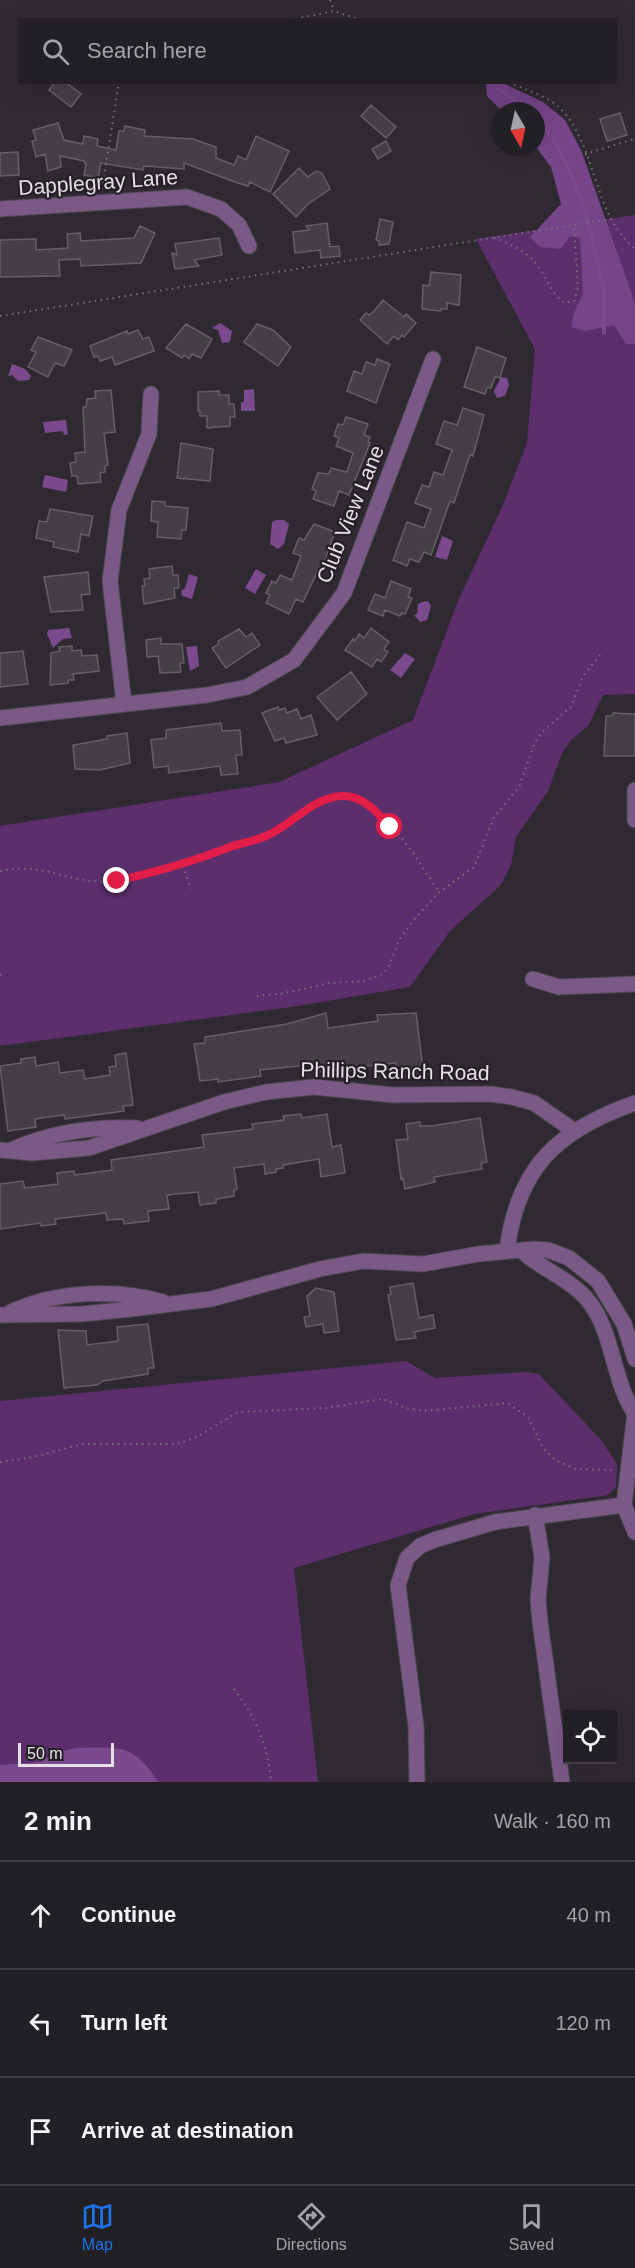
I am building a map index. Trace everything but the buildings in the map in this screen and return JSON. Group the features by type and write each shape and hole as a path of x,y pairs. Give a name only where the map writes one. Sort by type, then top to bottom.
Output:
{"street":[{"name":"Dapplegray Lane","path":"0,208 100,200 188,197 221,209 239,225 249,246"},
{"name":"Club View Lane","path":"0,718 247,687 294,660 344,593 433,358"},
{"path":"124,704 110,581 119,510 149,434 151,394"},
{"path":"635,790 635,820"},
{"path":"533,979 559,987 635,984"},
{"name":"Phillips Ranch Road","path":"5,1150 70,1132 112,1127 140,1129 224,1102 266,1092 314,1087 393,1095 491,1094 512,1097 534,1103 573,1130"},
{"path":"635,1103 573,1130 539,1165 520,1193 510,1227 515,1251 570,1284 586,1298 606,1334 624,1398 635,1413 626,1471 624,1504 635,1532"},
{"path":"3,1315 82,1314 211,1299 320,1269 363,1261 423,1264 515,1251 548,1250 568,1258 598,1281 624,1324 635,1359"},
{"path":"417,1782 416,1726 398,1585 407,1558 420,1546 434,1540 495,1522 624,1504"},
{"path":"536,1515 542,1557 538,1599 540,1622 562,1782"}],"path":[{"path":"330,0 334,11"},
{"path":"300,18 334,11 355,18"},
{"path":"100,200 119,84"},
{"path":"513,84 557,105 572,122 603,205 621,237 635,249"},
{"path":"585,154 635,139"},
{"path":"0,316 611,219"},
{"path":"492,238 526,252 540,269 557,298 565,303 574,301 578,288 574,225"},
{"path":"257,996 378,977 387,970 404,932 440,892 474,867 494,817 519,787 535,742 545,729 571,707 583,676 602,653"},
{"path":"0,871 36,868 81,880 108,882 183,866 269,835 311,807 334,797 344,796 361,800 390,827 440,892"},
{"path":"183,866 191,889"},
{"path":"0,1462 29,1458 83,1444 177,1444 197,1437 238,1412 325,1408 383,1399 424,1411 507,1403 528,1417 543,1448 555,1460 576,1469 626,1471"},
{"path":"234,1689 258,1725 268,1756 271,1782"}],"shaded area":[{"path":"486,84 505,84 543,102 493,102 487,96"},
{"path":"545,104 565,120 581,150 635,303 635,344 626,344 614,325 585,331 571,327 574,313 583,293 580,238 570,236 561,249 540,247 530,237 561,204 551,167 543,156 545,156"},
{"path":"635,215 635,694 603,695 588,726 571,740 562,753 548,791 516,837 511,865 501,885 450,931 410,987 298,1006 0,1046 0,826 279,782 413,720 458,601 503,505 527,443 535,349 476,239"},
{"path":"220,323 232,331 230,342 222,343 218,330 212,328"},
{"path":"12,364 25,369 31,376 29,380 18,381 12,375 8,376"},
{"path":"501,377 507,378 509,385 505,396 497,398 494,391"},
{"path":"254,389 255,411 241,411 244,390"},
{"path":"66,420 68,434 64,435 63,431 45,433 43,422"},
{"path":"45,475 68,480 66,492 42,487"},
{"path":"284,520 289,524 284,544 278,549 270,544 272,522"},
{"path":"442,536 453,541 447,560 435,557"},
{"path":"256,569 266,575 255,594 245,588"},
{"path":"189,574 198,577 192,599 182,596 181,591 185,588"},
{"path":"425,601 431,606 427,620 420,622 414,615 417,614 418,604"},
{"path":"69,628 72,638 63,639 53,648 47,634 48,630"},
{"path":"197,646 199,666 190,671 186,647"},
{"path":"405,653 415,659 401,678 390,670"},
{"path":"406,1361 435,1378 527,1372 539,1374 601,1440 617,1464 616,1487 608,1495 474,1514 294,1568 318,1782 0,1782 0,1401"},
{"path":"77,1748 125,1750 142,1761 158,1782 0,1782 0,1765 41,1762 54,1753"}],"waterway":[{"path":"499,89 518,102"},
{"path":"545,128 567,166 588,221"},
{"path":"588,223 604,289 604,333"}],"route":[{"path":"117,881 183,866 228,847 269,835 311,807 334,797 354,797 361,800 378,813 390,827"}]}
